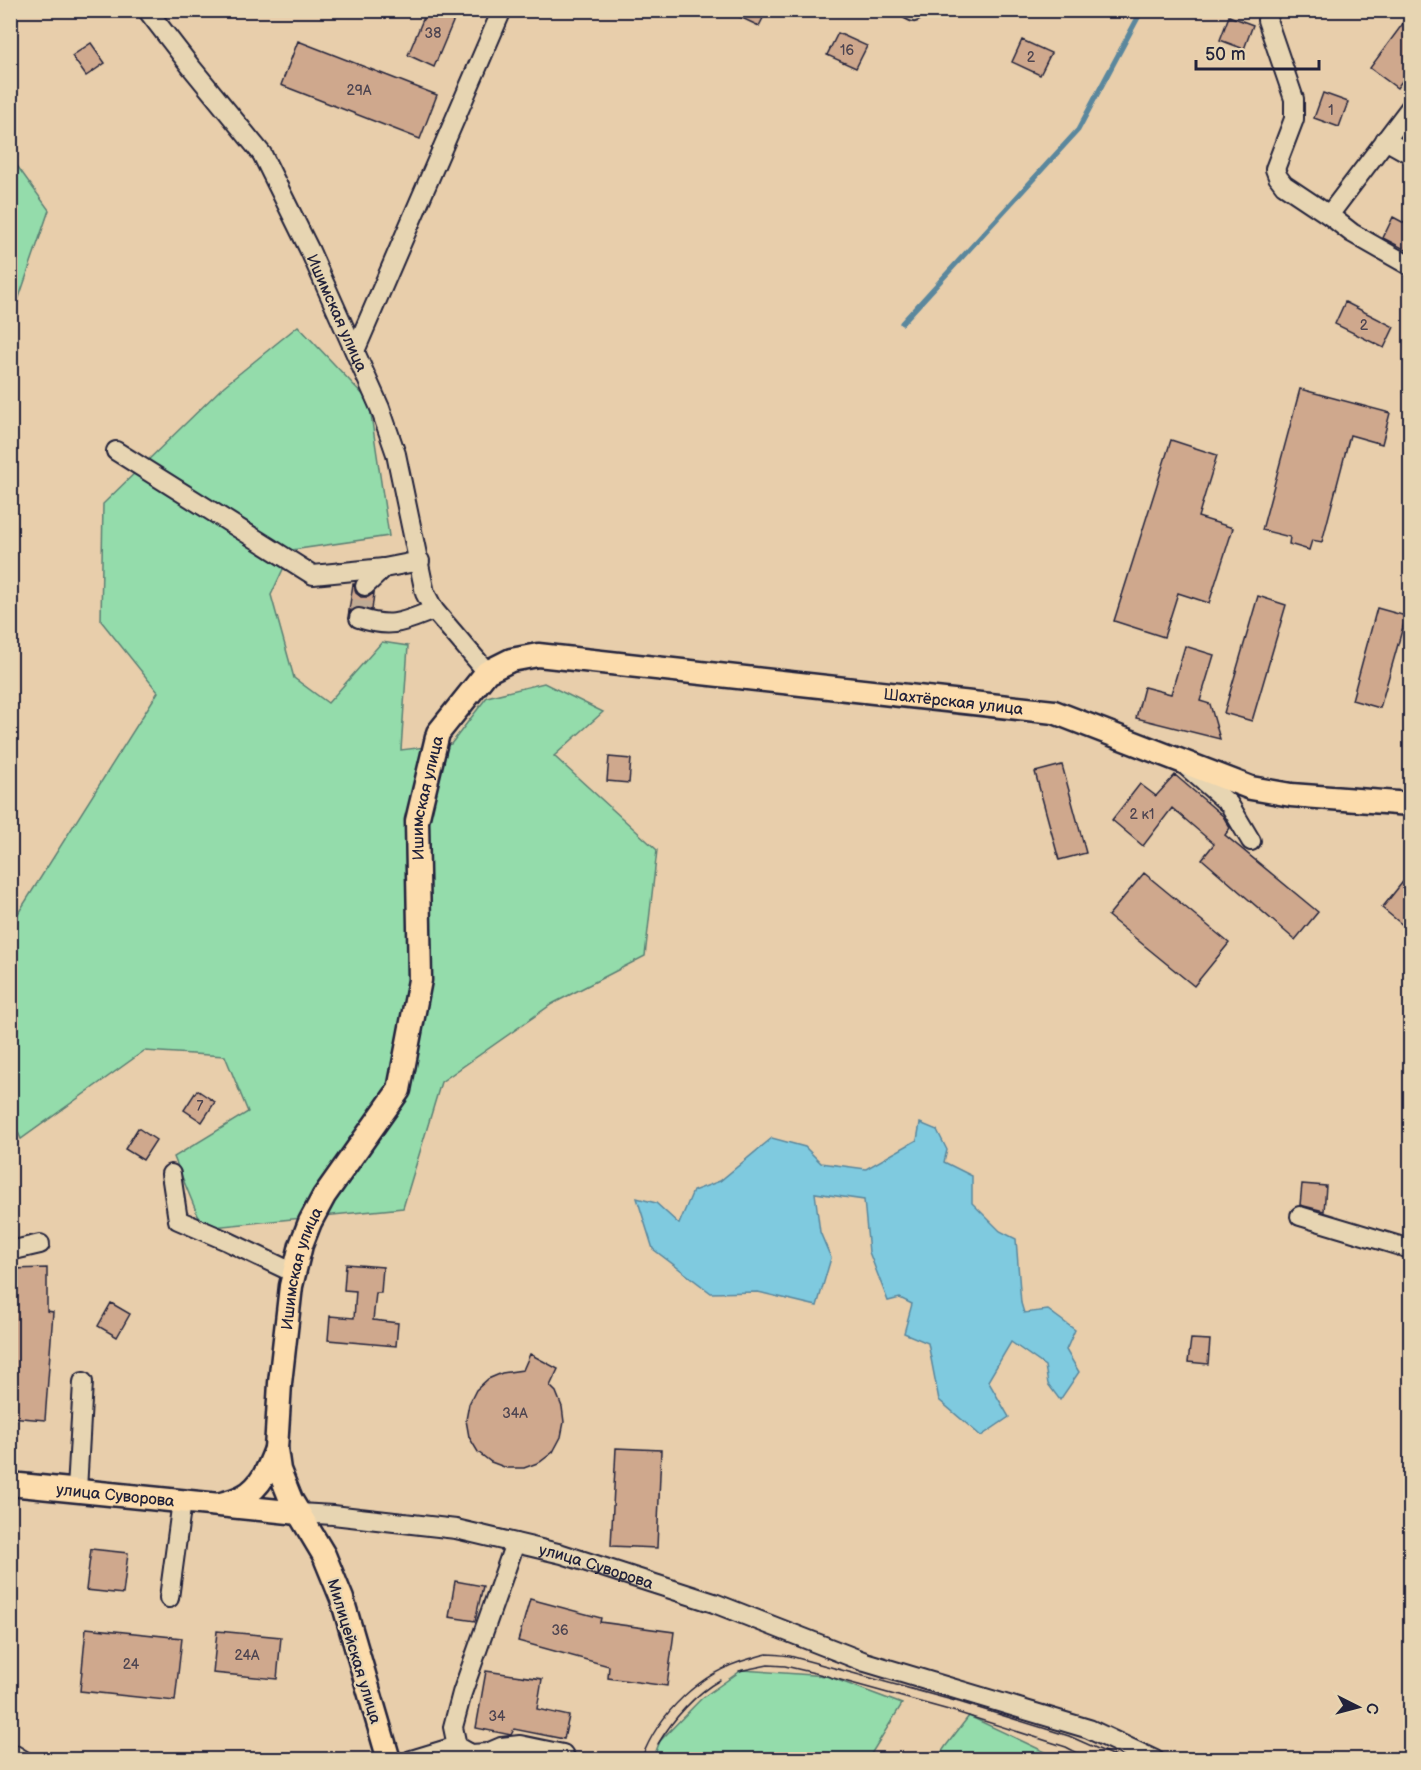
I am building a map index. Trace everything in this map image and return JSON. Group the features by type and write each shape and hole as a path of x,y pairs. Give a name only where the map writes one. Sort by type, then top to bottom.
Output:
{"main road":[{"name":"Шахтёрская улица","path":"487,672 511,660 538,655 1054,712 1251,789 1291,795 1410,804"},
{"name":"Ишимская улица","path":"298,1513 284,1485 276,1449 280,1383 294,1273 301,1245 324,1196 399,1090 420,980 417,821 438,732 487,672"},
{"path":"219,1505 244,1496 258,1486 269,1468 276,1449"},
{"name":"улица Суворова","path":"10,1484 298,1513"},
{"name":"Милицейская улица","path":"298,1513 324,1555 342,1599 388,1760"}],"street":[{"name":"Ишимская улица","path":"147,10 262,154 310,251 380,408 396,454 426,592 434,610 487,672"},
{"path":"354,351 502,10"},
{"path":"910,10 916,10"},
{"path":"1271,10 1268,20 1294,99 1294,119 1275,169 1278,177 1284,185 1352,233 1410,266"},
{"path":"1329,215 1410,108"},
{"path":"1386,140 1410,154"},
{"path":"116,451 313,574 384,568 420,561"},
{"path":"365,586 384,568"},
{"path":"359,618 374,624 396,624 434,610"},
{"path":"1181,762 1229,804 1251,842"},
{"path":"171,1174 178,1220 294,1273"},
{"path":"1300,1216 1410,1249"},
{"path":"10,1251 40,1244"},
{"path":"77,1490 83,1382"},
{"path":"169,1598 182,1501"},
{"name":"улица Суворова","path":"298,1513 456,1529 562,1554 714,1602 865,1662 1089,1729 1155,1760"},
{"path":"457,1746 453,1727 462,1693 515,1543"},
{"path":"411,1760 457,1746 471,1754 488,1753 501,1747 520,1745 563,1754 567,1760"},
{"path":"10,1752 23,1760"}],"green space":[{"path":"10,156 49,210 11,321 10,321"},
{"path":"298,326 369,401 389,536 292,550 271,595 294,678 328,703 382,642 408,646 401,750 451,744 487,697 544,683 603,712 554,756 657,850 645,956 552,1004 441,1082 403,1208 203,1228 174,1157 248,1112 225,1056 144,1051 21,1139 10,1114 10,926 158,692 101,621 103,504 224,386"},
{"path":"742,1670 827,1676 902,1704 868,1759 653,1759 660,1741 702,1698"},
{"path":"969,1716 1060,1759 937,1759"}],"water":[{"path":"920,1123 937,1130 947,1150 944,1162 972,1176 972,1203 1000,1231 1016,1239 1021,1303 1024,1313 1048,1310 1075,1330 1066,1350 1079,1372 1060,1400 1048,1384 1045,1366 1011,1342 988,1381 1009,1417 981,1436 939,1400 928,1343 904,1333 912,1304 900,1298 888,1301 869,1252 864,1200 815,1193 820,1232 831,1258 817,1306 758,1292 711,1293 653,1249 637,1198 656,1203 679,1224 693,1191 720,1181 772,1138 805,1147 821,1163 866,1169 917,1140"}],"building":[{"path":"427,10 458,10 434,67 408,55"},
{"path":"725,10 767,10 759,26"},
{"path":"1410,14 1410,70 1397,88 1370,68"},
{"path":"1229,16 1253,25 1244,49 1220,40"},
{"path":"838,33 867,46 856,68 827,55"},
{"path":"1022,40 1051,53 1040,75 1012,62"},
{"path":"298,41 437,95 420,139 281,85"},
{"path":"91,43 105,63 86,76 72,56"},
{"path":"1323,93 1348,102 1339,127 1314,118"},
{"path":"1393,217 1410,226 1410,252 1383,238"},
{"path":"1345,302 1394,327 1384,348 1335,324"},
{"path":"1300,389 1390,413 1382,444 1350,435 1322,542 1312,540 1309,550 1289,544 1290,537 1262,530"},
{"path":"1171,440 1217,455 1198,517 1233,528 1209,603 1178,593 1164,637 1114,621"},
{"path":"353,584 356,593 361,597 368,597 374,593 372,610 356,607 351,610 348,617"},
{"path":"1258,596 1286,605 1252,721 1224,713"},
{"path":"1377,608 1406,616 1380,708 1352,700"},
{"path":"1185,646 1214,655 1200,701 1210,704 1220,739 1136,718 1144,687 1171,694"},
{"path":"609,757 631,759 629,783 607,781"},
{"path":"1062,765 1086,853 1059,860 1035,772"},
{"path":"1175,775 1223,816 1230,828 1225,835 1318,912 1295,940 1202,859 1214,844 1172,808 1143,846 1112,820 1140,784 1156,796"},
{"path":"1144,873 1229,943 1194,986 1108,916"},
{"path":"1410,873 1410,931 1382,908"},
{"path":"197,1090 215,1102 202,1122 184,1110"},
{"path":"138,1128 156,1140 143,1160 125,1149"},
{"path":"1302,1184 1326,1186 1324,1211 1300,1205"},
{"path":"346,1264 383,1267 381,1293 376,1293 373,1320 398,1323 396,1346 328,1340 330,1316 354,1318 356,1291 344,1290"},
{"path":"47,1268 47,1311 53,1312 45,1420 10,1417 10,1269"},
{"path":"111,1303 130,1314 117,1337 98,1326"},
{"path":"1191,1339 1210,1340 1208,1364 1188,1362"},
{"path":"530,1354 558,1369 550,1386 556,1392 562,1407 564,1422 561,1437 553,1452 540,1462 524,1468 507,1468 491,1462 478,1452 469,1437 466,1420 469,1404 476,1390 488,1379 502,1373 523,1370"},
{"path":"616,1448 661,1450 657,1548 611,1546"},
{"path":"91,1549 128,1553 123,1594 86,1590"},
{"path":"455,1581 483,1586 475,1621 449,1617"},
{"path":"530,1599 601,1618 600,1622 674,1632 667,1686 608,1678 609,1666 518,1641"},
{"path":"86,1628 182,1638 175,1701 80,1691"},
{"path":"217,1631 281,1637 277,1679 213,1673"},
{"path":"486,1671 542,1679 537,1709 569,1716 564,1739 514,1729 511,1735 476,1728"}],"waterway":[{"path":"902,323 1078,130 1142,10"}],"tunnel":[{"path":"359,618 365,586"}],"tram line":[{"path":"641,1760 658,1726 683,1697 698,1684 731,1665 767,1654 790,1656 959,1702 1069,1736 1123,1760"},
{"path":"739,1671 768,1665 785,1666 819,1674 956,1712 1066,1747 1091,1760"},
{"path":"658,1744 670,1725 685,1708 702,1692 720,1680"}]}
